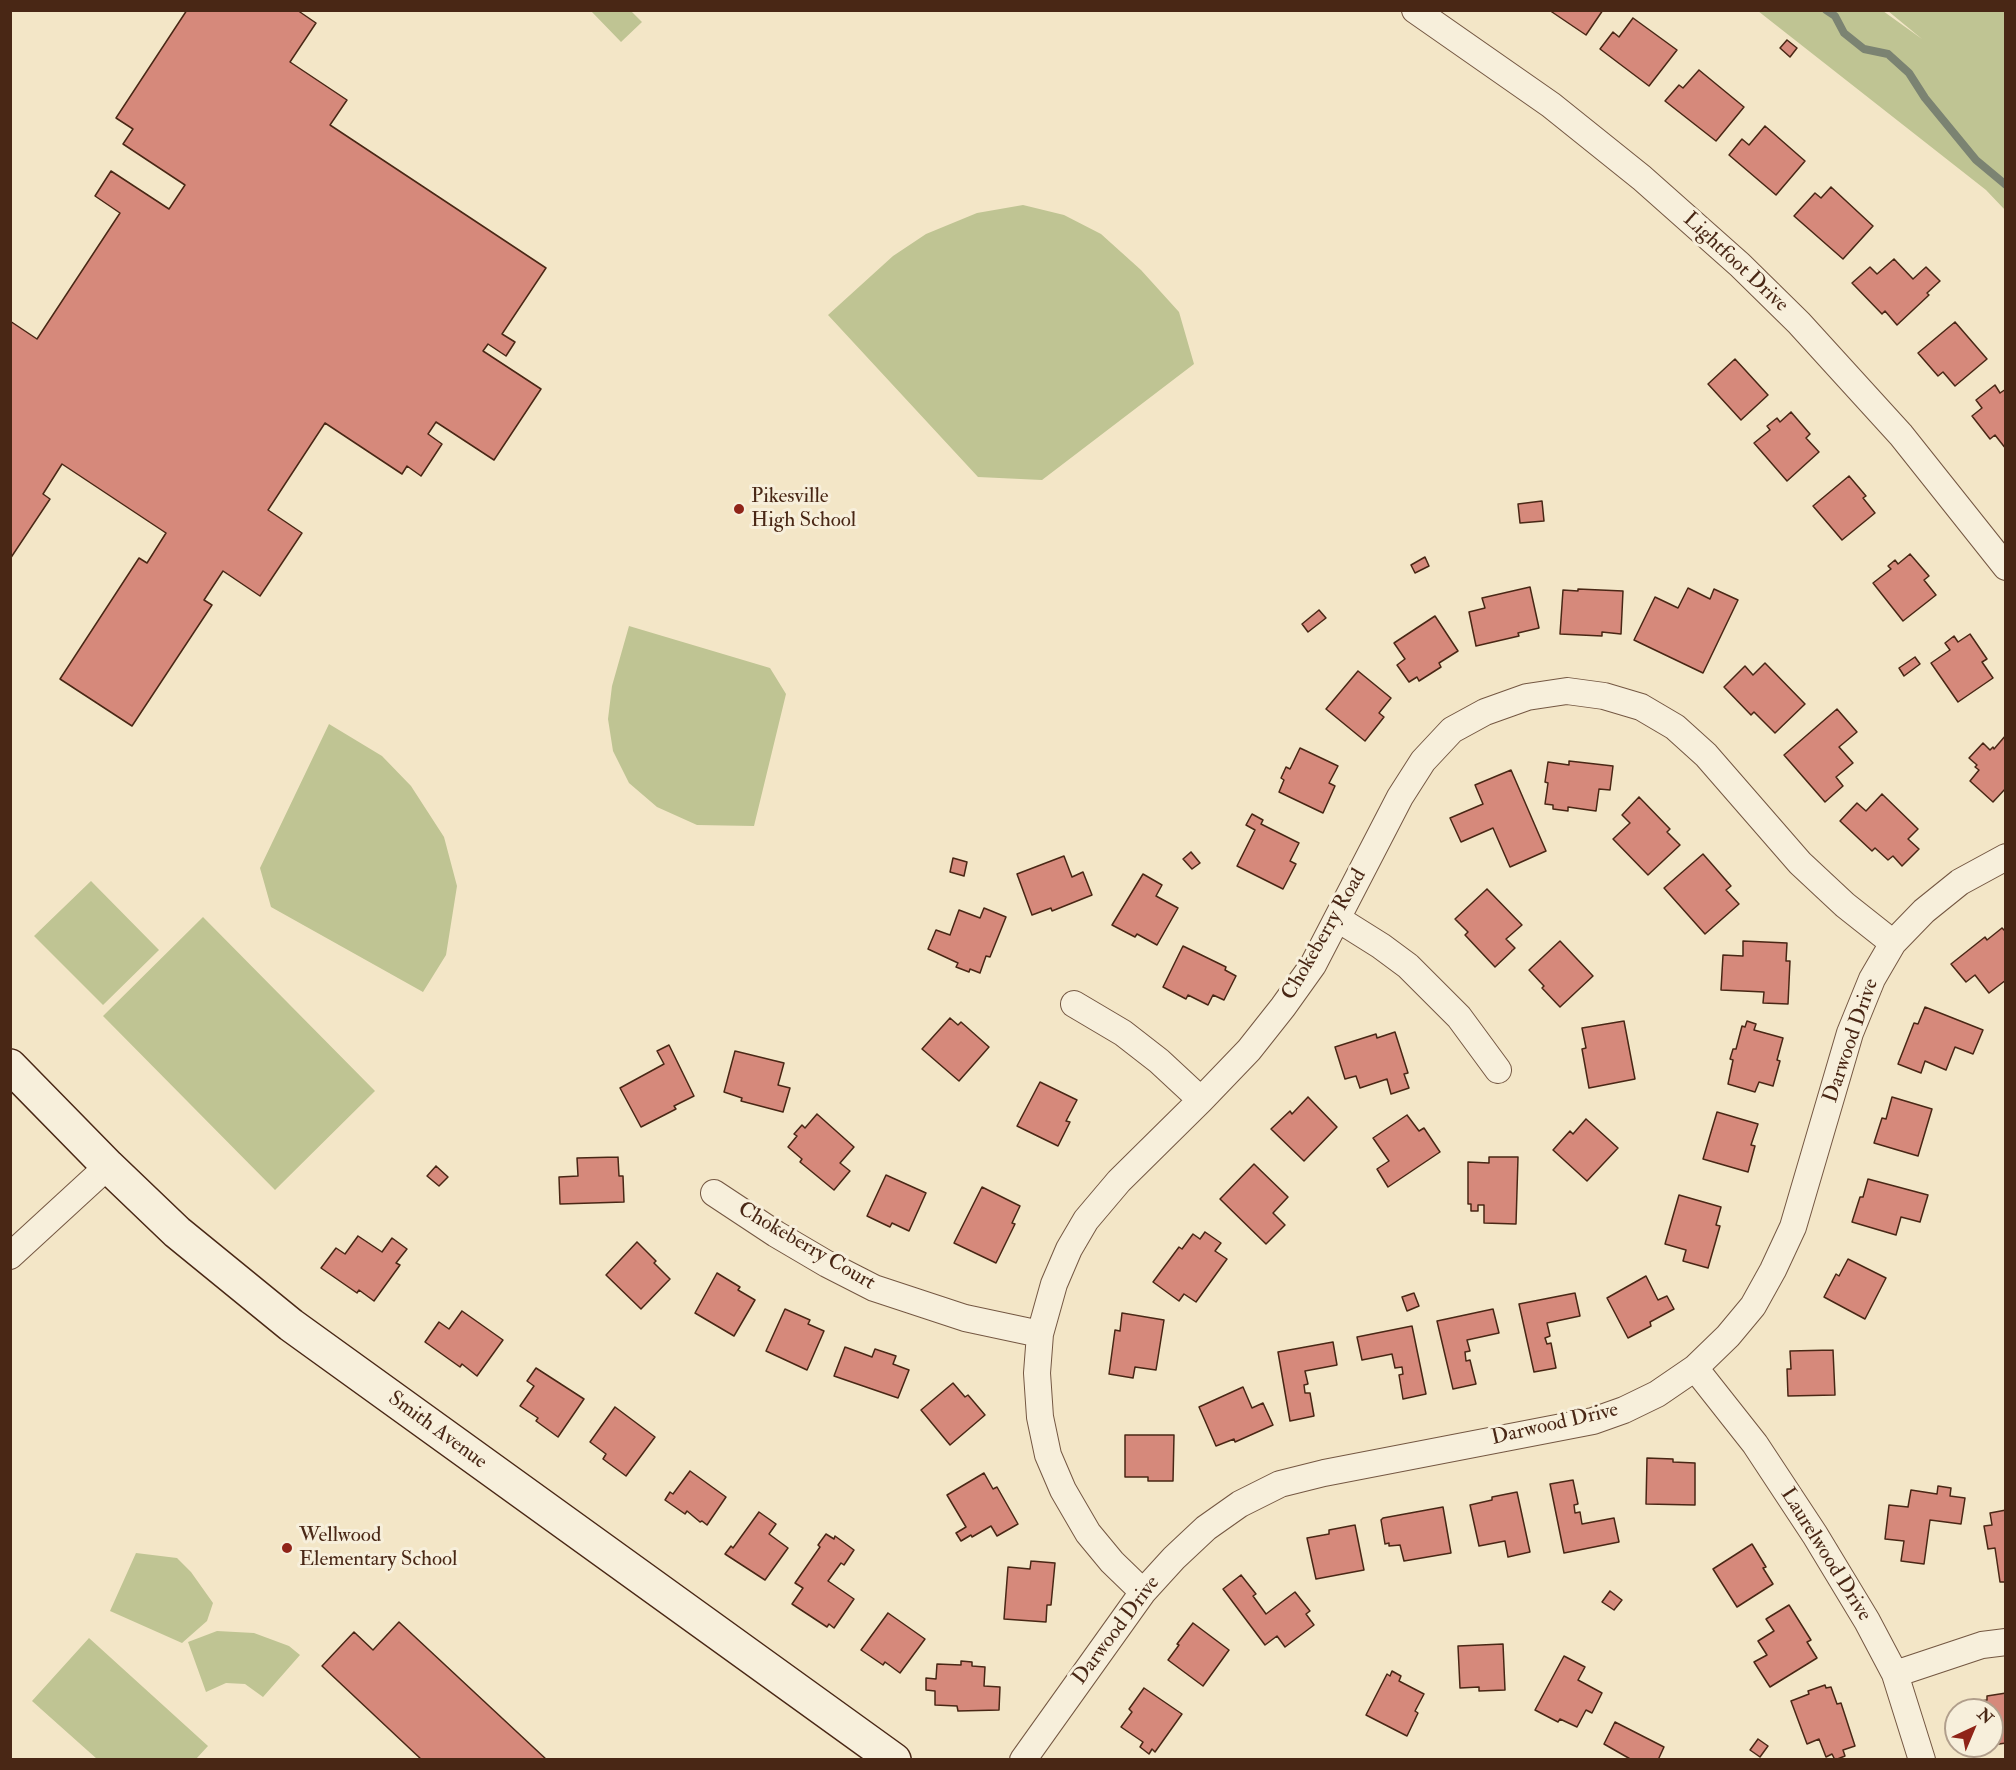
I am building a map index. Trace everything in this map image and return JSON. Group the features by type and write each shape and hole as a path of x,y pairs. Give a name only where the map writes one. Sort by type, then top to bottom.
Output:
{"main road":[{"name":"Smith Avenue","path":"10,1066 108,1166 177,1232 291,1325 894,1760"}],"street":[{"name":"Lightfoot Drive","path":"1415,10 1551,105 1642,178 1740,265 1799,323 1901,435 2006,567"},
{"name":"Chokeberry Road","path":"1143,1592 1112,1562 1088,1533 1063,1490 1048,1455 1040,1417 1037,1373 1040,1334 1054,1284 1069,1249 1086,1220 1119,1181 1201,1101 1249,1050 1283,1008 1313,965 1400,797 1423,762 1452,730 1485,712 1527,697 1566,691 1604,696 1641,707 1675,727 1706,755 1800,863 1845,905 1893,943"},
{"name":"Darwood Drive","path":"1023,1760 1143,1592 1206,1528 1240,1504 1280,1484 1324,1473 1593,1421 1658,1394 1695,1368 1728,1336 1753,1306 1793,1227 1850,1033 1872,979 1893,943 1924,911 1960,882 2006,857"},
{"path":"1338,919 1381,946 1424,981 1459,1017 1498,1070"},
{"path":"1074,1004 1123,1033 1159,1061 1201,1101"},
{"path":"10,1256 108,1166"},
{"name":"Chokeberry Court","path":"714,1193 776,1234 874,1288 965,1318 1040,1334"},
{"name":"Laurelwood Drive","path":"1695,1368 1755,1444 1809,1526 1867,1622 1895,1674 1922,1760"},
{"path":"1895,1674 1982,1644 2006,1642"}],"green space":[{"path":"591,11 631,11 642,22 621,42"},
{"path":"1758,11 1883,11 1922,39 1888,11 2005,11 2005,210 1986,190"},
{"path":"1023,205 1064,215 1101,234 1141,270 1179,312 1194,364 1042,480 978,477 828,315 893,256 926,234 977,213"},
{"path":"629,626 770,668 786,694 754,826 697,825 657,807 629,783 613,751 608,719 612,686"},
{"path":"329,724 382,756 411,786 444,837 457,886 446,955 423,992 271,907 260,868"},
{"path":"91,881 159,950 103,1005 34,936"},
{"path":"203,917 375,1091 275,1190 103,1016"},
{"path":"136,1553 177,1558 191,1572 213,1603 207,1621 182,1643 110,1611"},
{"path":"217,1631 254,1633 289,1646 300,1655 263,1697 245,1684 226,1683 206,1692 188,1642"},
{"path":"89,1638 208,1746 196,1759 97,1759 32,1701"}],"building":[{"path":"187,10 297,10 316,23 290,62 347,100 330,125 546,268 502,334 515,342 506,356 488,344 483,351 541,389 494,460 436,422 428,434 442,444 421,476 407,466 402,474 325,423 268,510 302,533 260,596 223,571 204,600 212,605 132,726 60,679 139,558 147,563 166,533 62,464 43,494 50,499 10,559 10,321 37,339 120,213 95,196 111,171 169,209 185,185 123,144 133,129 116,118"},
{"path":"1549,10 1603,10 1586,35"},
{"path":"1633,18 1677,50 1649,86 1600,49 1613,32 1619,37"},
{"path":"1787,40 1797,48 1790,57 1780,48"},
{"path":"1699,70 1744,107 1716,141 1665,101 1679,85 1683,88"},
{"path":"1765,126 1805,161 1776,195 1729,155 1742,139 1749,145"},
{"path":"1831,187 1873,226 1843,259 1794,216 1815,193 1821,198"},
{"path":"1894,259 1913,279 1926,267 1940,281 1927,293 1929,295 1897,325 1885,311 1882,314 1852,283 1870,267 1877,274"},
{"path":"1955,322 1987,359 1955,386 1943,372 1938,376 1918,353"},
{"path":"1735,359 1768,395 1741,420 1708,384"},
{"path":"1995,385 2000,393 2006,389 2006,449 1995,435 1990,439 1972,416 1982,408 1976,400"},
{"path":"1791,412 1810,434 1806,438 1819,452 1787,481 1754,443 1770,430 1767,426 1777,418 1780,422"},
{"path":"1849,476 1866,496 1863,498 1875,513 1842,540 1813,506"},
{"path":"1542,501 1544,521 1520,523 1518,504"},
{"path":"1910,554 1929,576 1924,580 1936,595 1903,621 1873,583 1891,569 1888,566 1895,560 1898,564"},
{"path":"1425,557 1429,566 1415,573 1411,565"},
{"path":"1530,587 1539,628 1518,633 1519,636 1476,646 1469,612 1485,608 1482,598"},
{"path":"1688,588 1710,599 1714,589 1738,600 1703,673 1634,640 1655,597 1678,608"},
{"path":"1578,589 1623,591 1621,634 1602,632 1602,636 1560,634 1563,590 1578,591"},
{"path":"1319,610 1326,618 1308,632 1302,624"},
{"path":"1435,616 1458,651 1439,663 1441,667 1419,681 1417,677 1409,682 1397,665 1405,659 1394,643"},
{"path":"1970,634 1987,659 1982,662 1993,678 1958,702 1931,663 1950,650 1945,643 1954,636 1958,642"},
{"path":"1915,657 1920,664 1904,676 1899,668"},
{"path":"1765,663 1805,704 1775,733 1754,712 1751,715 1724,687 1745,666 1753,675"},
{"path":"1358,671 1391,698 1379,713 1384,717 1365,741 1326,709"},
{"path":"1837,709 1857,732 1839,747 1853,763 1836,777 1843,786 1825,802 1784,755"},
{"path":"2006,735 2006,788 1993,802 1970,781 1979,770 1969,758 1983,743 1990,750 1993,747 1994,749"},
{"path":"1300,748 1338,766 1329,783 1335,786 1323,813 1279,792 1284,780 1281,778 1286,767 1290,769"},
{"path":"1569,761 1613,766 1610,790 1599,789 1596,811 1568,807 1568,811 1553,809 1553,805 1545,804 1548,762 1569,765"},
{"path":"1511,770 1546,851 1510,867 1493,828 1461,842 1450,818 1483,804 1475,785"},
{"path":"1882,794 1918,829 1908,839 1919,849 1902,866 1893,856 1888,860 1875,848 1872,851 1840,821 1857,803 1866,811"},
{"path":"1639,797 1670,829 1667,832 1680,845 1648,875 1613,839 1630,823 1622,815"},
{"path":"1252,814 1263,820 1261,824 1299,843 1290,861 1296,864 1283,889 1237,866 1255,830 1246,825"},
{"path":"1191,852 1200,863 1192,869 1183,859"},
{"path":"1703,854 1731,886 1726,890 1739,904 1705,934 1664,888"},
{"path":"1064,856 1072,877 1083,872 1092,895 1052,911 1051,908 1032,915 1017,874"},
{"path":"953,858 967,862 964,876 950,872"},
{"path":"1143,874 1162,885 1156,896 1178,908 1157,945 1137,934 1135,937 1112,925"},
{"path":"1487,889 1522,925 1506,939 1515,948 1495,967 1465,935 1468,932 1455,919"},
{"path":"984,908 1006,917 990,957 986,956 980,973 956,967 958,963 928,949 936,930 950,935 959,910 980,918"},
{"path":"2002,928 2006,932 2006,980 1989,993 1975,975 1966,982 1951,964 1985,937 1987,940"},
{"path":"1560,941 1593,976 1560,1007 1529,970"},
{"path":"1743,941 1787,943 1786,961 1790,961 1788,1004 1763,1003 1764,992 1721,990 1723,955 1743,956"},
{"path":"1183,946 1226,967 1225,970 1236,976 1224,1000 1213,995 1208,1005 1188,995 1186,999 1163,987"},
{"path":"1925,1007 1983,1030 1973,1054 1955,1047 1946,1070 1925,1061 1921,1073 1898,1064 1914,1023 1918,1024"},
{"path":"950,1018 958,1025 961,1022 989,1047 959,1081 922,1049"},
{"path":"1624,1021 1635,1079 1589,1088 1582,1049 1586,1048 1582,1028"},
{"path":"1747,1021 1756,1024 1754,1030 1783,1038 1773,1086 1759,1082 1755,1092 1728,1084 1733,1049 1736,1049 1742,1026 1745,1027"},
{"path":"1395,1032 1408,1073 1404,1074 1409,1088 1391,1094 1387,1079 1360,1088 1356,1076 1345,1079 1335,1047 1376,1034 1377,1038"},
{"path":"669,1045 694,1096 674,1106 676,1109 641,1127 620,1088 664,1064 657,1051"},
{"path":"735,1051 784,1063 778,1085 790,1088 783,1112 741,1101 742,1098 724,1092"},
{"path":"1040,1082 1077,1100 1066,1121 1070,1122 1058,1146 1017,1126"},
{"path":"1308,1097 1337,1127 1304,1161 1271,1129 1290,1111 1292,1114"},
{"path":"1892,1097 1932,1109 1918,1156 1874,1143 1882,1118 1886,1119"},
{"path":"1717,1112 1758,1124 1751,1145 1755,1146 1748,1172 1703,1159"},
{"path":"817,1114 854,1147 840,1163 850,1171 834,1190 800,1162 802,1159 788,1147 797,1136 794,1134 802,1125 805,1128"},
{"path":"1407,1115 1419,1131 1424,1128 1440,1152 1388,1187 1377,1169 1389,1161 1373,1138"},
{"path":"1586,1119 1618,1148 1587,1181 1553,1150 1570,1131 1573,1134"},
{"path":"618,1157 619,1176 623,1176 624,1202 560,1204 559,1177 578,1176 577,1158"},
{"path":"1489,1157 1518,1157 1516,1224 1484,1223 1484,1205 1478,1205 1478,1211 1471,1211 1471,1204 1468,1204 1468,1162 1489,1163"},
{"path":"1254,1164 1288,1197 1273,1213 1285,1225 1266,1244 1220,1199"},
{"path":"436,1166 448,1177 439,1186 427,1176"},
{"path":"886,1175 926,1193 909,1231 892,1223 890,1227 867,1216"},
{"path":"1868,1179 1928,1195 1920,1222 1901,1217 1896,1235 1852,1222"},
{"path":"982,1187 1020,1206 1012,1223 1015,1224 996,1263 954,1243"},
{"path":"1679,1195 1721,1207 1716,1225 1720,1226 1708,1268 1683,1261 1686,1250 1665,1244"},
{"path":"1205,1232 1221,1243 1215,1251 1227,1259 1196,1302 1184,1294 1179,1301 1153,1282 1179,1247 1182,1249 1193,1234 1200,1239"},
{"path":"358,1236 382,1252 392,1238 407,1249 396,1263 400,1265 374,1301 359,1290 357,1293 321,1268 336,1248 345,1254"},
{"path":"637,1242 670,1279 641,1309 606,1275"},
{"path":"1848,1259 1886,1278 1865,1319 1824,1297 1836,1274 1839,1276"},
{"path":"717,1273 740,1287 738,1290 755,1300 734,1336 695,1313"},
{"path":"1646,1276 1658,1300 1667,1296 1674,1309 1650,1322 1651,1326 1628,1338 1607,1298"},
{"path":"1414,1293 1419,1306 1407,1311 1402,1297"},
{"path":"1575,1293 1580,1316 1547,1323 1550,1336 1545,1338 1547,1344 1551,1343 1556,1368 1534,1372 1519,1304"},
{"path":"785,1309 810,1320 808,1324 824,1331 807,1370 766,1351"},
{"path":"1493,1309 1499,1333 1467,1340 1470,1351 1465,1352 1466,1361 1470,1360 1476,1384 1453,1389 1437,1321"},
{"path":"462,1311 503,1340 477,1376 462,1364 460,1367 425,1342 439,1322 449,1329"},
{"path":"1122,1313 1164,1320 1156,1370 1135,1367 1133,1378 1109,1374 1115,1330 1120,1331"},
{"path":"1412,1326 1426,1394 1403,1399 1399,1375 1403,1374 1402,1367 1395,1368 1392,1354 1362,1360 1357,1337"},
{"path":"1333,1342 1337,1365 1305,1371 1308,1384 1304,1385 1305,1393 1310,1393 1314,1416 1290,1421 1278,1352"},
{"path":"845,1347 872,1357 875,1349 896,1356 893,1364 909,1370 898,1398 834,1376"},
{"path":"1833,1350 1835,1395 1788,1396 1787,1369 1791,1369 1790,1351"},
{"path":"536,1368 584,1399 558,1437 536,1421 538,1418 520,1406 534,1386 527,1381"},
{"path":"953,1383 965,1397 968,1395 985,1415 950,1445 921,1410"},
{"path":"1243,1387 1252,1408 1263,1403 1273,1425 1235,1442 1234,1439 1216,1446 1199,1407"},
{"path":"615,1407 655,1437 626,1476 603,1459 606,1454 590,1442"},
{"path":"1125,1435 1174,1435 1173,1481 1148,1481 1148,1477 1125,1477"},
{"path":"1647,1458 1695,1463 1695,1505 1646,1504"},
{"path":"690,1471 726,1497 707,1525 687,1511 685,1514 665,1500 670,1492 673,1494"},
{"path":"984,1473 993,1489 997,1487 1018,1524 997,1536 991,1526 961,1541 956,1533 966,1527 947,1495"},
{"path":"1573,1480 1578,1504 1574,1505 1575,1513 1580,1512 1582,1524 1614,1518 1619,1542 1564,1553 1550,1484"},
{"path":"1938,1486 1951,1488 1950,1496 1965,1498 1961,1524 1930,1520 1924,1564 1901,1561 1904,1541 1885,1539 1889,1505 1908,1507 1911,1490 1937,1494"},
{"path":"1517,1492 1530,1552 1508,1557 1505,1541 1479,1546 1470,1505 1492,1500 1492,1497"},
{"path":"1443,1507 1451,1553 1404,1561 1400,1545 1385,1544 1381,1520 1383,1518"},
{"path":"2006,1510 2006,1582 2000,1582 1995,1548 1988,1549 1984,1526 1992,1525 1990,1513"},
{"path":"759,1512 776,1524 769,1534 788,1548 765,1580 725,1554 731,1546 733,1548"},
{"path":"1355,1525 1364,1570 1316,1579 1307,1538 1329,1534 1329,1530"},
{"path":"826,1534 834,1539 835,1536 854,1550 844,1565 841,1563 828,1581 854,1599 834,1628 829,1624 827,1627 792,1604 803,1588 795,1583 820,1547 818,1545"},
{"path":"1752,1544 1773,1584 1737,1607 1713,1569"},
{"path":"1031,1561 1055,1563 1051,1605 1047,1605 1046,1622 1004,1619 1008,1567 1030,1569"},
{"path":"1241,1575 1256,1594 1253,1596 1266,1614 1295,1592 1310,1611 1306,1614 1314,1625 1285,1647 1277,1636 1265,1645 1223,1589"},
{"path":"1610,1591 1622,1600 1614,1610 1602,1602"},
{"path":"1789,1605 1811,1640 1807,1642 1817,1658 1770,1687 1754,1662 1767,1655 1758,1641 1774,1631 1766,1619"},
{"path":"888,1613 925,1639 900,1673 885,1662 883,1665 861,1650"},
{"path":"399,1622 547,1760 422,1760 322,1666 354,1632 373,1650"},
{"path":"1193,1623 1229,1650 1203,1686 1168,1660"},
{"path":"1503,1644 1505,1690 1479,1691 1479,1687 1460,1688 1458,1646"},
{"path":"1564,1656 1585,1667 1578,1680 1602,1693 1592,1713 1586,1710 1577,1727 1560,1719 1558,1722 1535,1710"},
{"path":"961,1661 972,1662 972,1666 985,1667 984,1686 1000,1687 999,1710 958,1711 957,1706 935,1705 935,1691 926,1690 926,1678 936,1679 937,1664 961,1665"},
{"path":"1392,1671 1401,1676 1399,1681 1424,1694 1415,1711 1418,1713 1407,1736 1366,1715 1387,1674 1390,1676"},
{"path":"1825,1685 1826,1688 1831,1687 1837,1704 1841,1703 1855,1746 1843,1750 1845,1756 1835,1760 1832,1754 1826,1757 1819,1739 1807,1744 1791,1701 1809,1694 1808,1691"},
{"path":"1144,1688 1182,1714 1155,1752 1152,1749 1149,1754 1140,1747 1143,1742 1121,1727 1132,1712 1129,1709"},
{"path":"2006,1693 2006,1743 2004,1743 2004,1698 1987,1698 1987,1696"},
{"path":"1615,1722 1664,1747 1658,1760 1632,1760 1604,1744"},
{"path":"1758,1739 1768,1746 1760,1757 1750,1750"}],"waterway":[{"path":"1826,10 1835,16 1844,33 1864,49 1888,54 1909,73 1925,98 1976,160 2006,185"}],"place":[{"name":"Pikesville High School","path":"739,509"},
{"name":"Wellwood Elementary School","path":"287,1548"}]}
